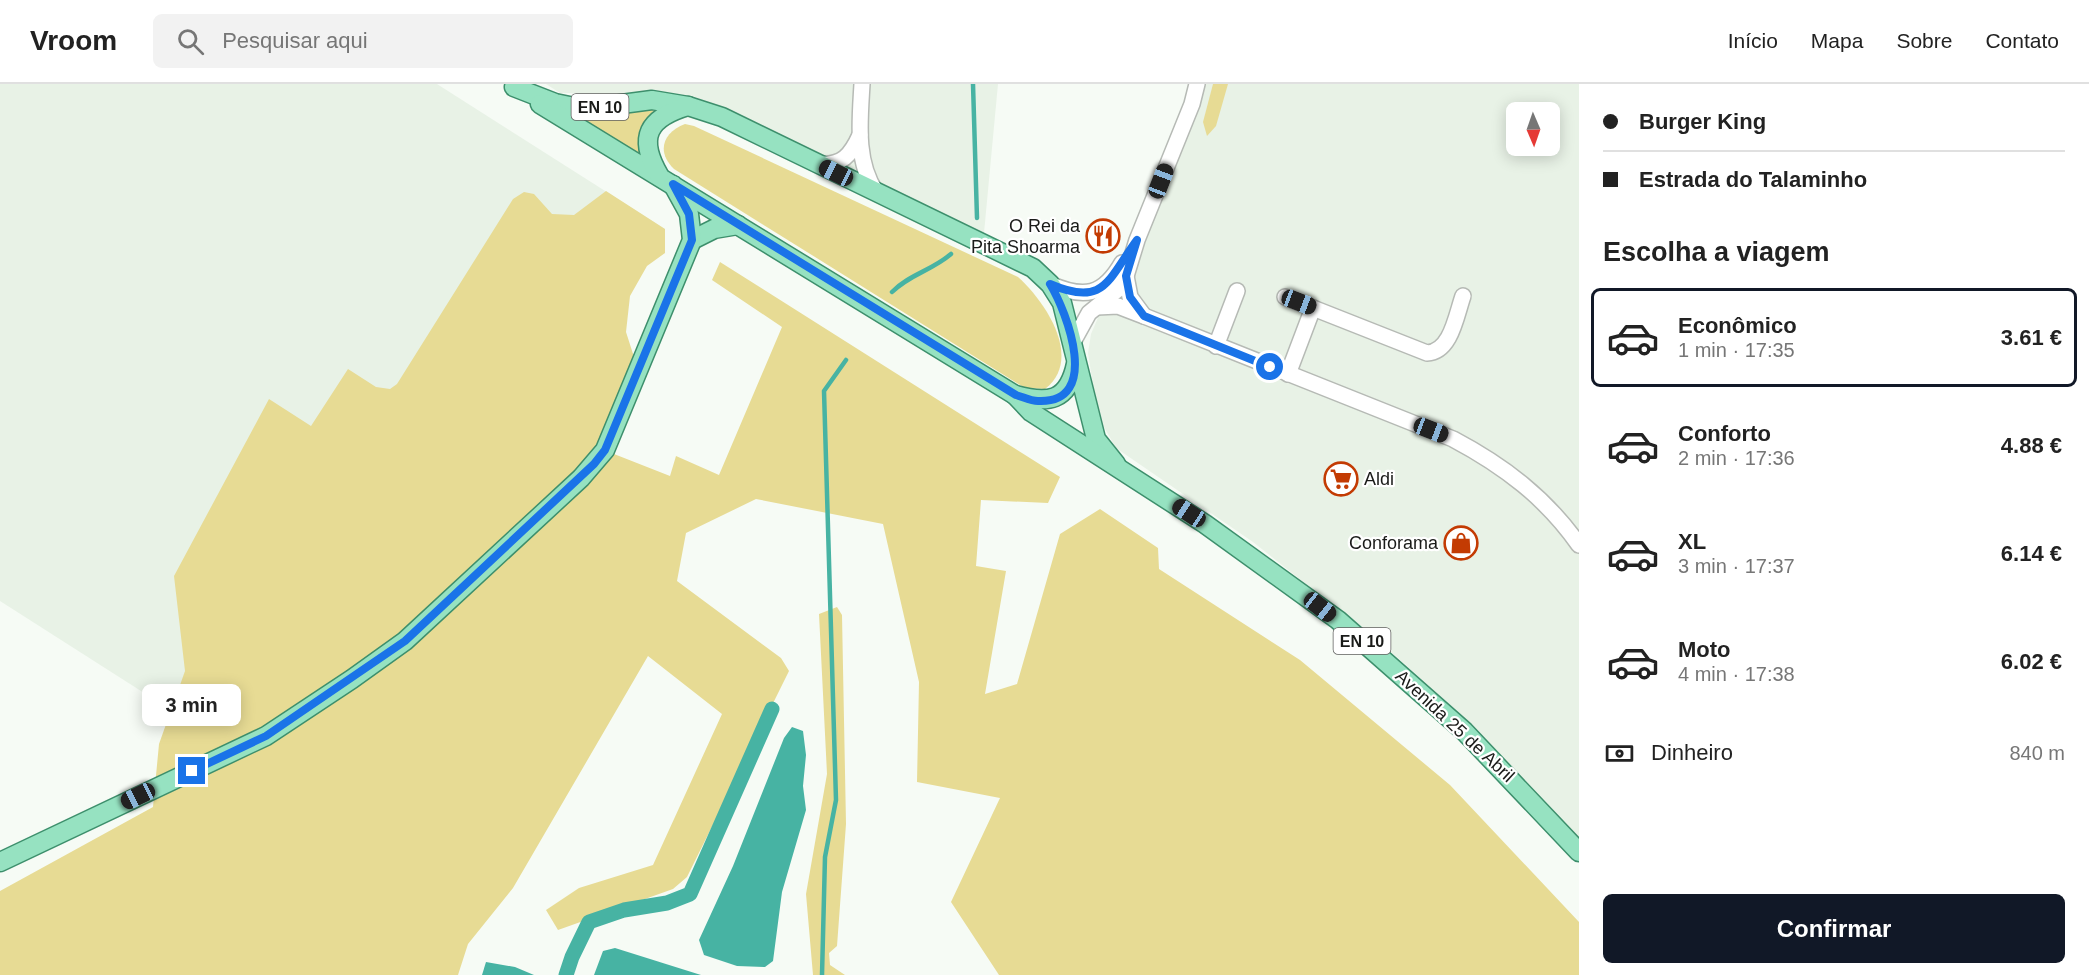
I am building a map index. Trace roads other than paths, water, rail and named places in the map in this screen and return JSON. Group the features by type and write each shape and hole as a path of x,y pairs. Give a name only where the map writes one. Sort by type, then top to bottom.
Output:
{"main road":[{"name":"Avenida 25 de Abril","path":"512,85 555,103 584,109 652,100 688,105 722,117 1033,268 1050,284 1062,303 1096,439 1116,464"},
{"name":"Avenida 25 de Abril","path":"512,85 550,111 1016,395 1038,401 1052,399 1063,393 1071,383 1076,364"},
{"name":"EN 10","path":"666,180 650,159 647,142 650,131 656,121 667,112 688,105"},
{"path":"0,862 266,736 405,641 483,567 549,509 605,450 692,240 689,214 666,180"},
{"path":"692,240 713,230 738,225"},
{"name":"Avenida 25 de Abril","path":"1016,395 1031,412 1090,452 1116,464 1283,579 1365,643 1464,731 1579,852"}],"street":[{"path":"862,84 860,135 865,172 876,192"},
{"path":"1073,342 1089,314 1116,291 1126,276 1137,240 1192,104 1197,84"},
{"path":"819,164 830,165 843,160 854,150 860,135"},
{"path":"1050,284 1069,292 1089,294 1112,279 1137,240"},
{"path":"1126,276 1130,297 1144,316"},
{"path":"1216,346 1237,291"},
{"path":"1285,297 1420,351 1436,352 1445,345 1463,296"},
{"path":"1097,307 1118,306 1453,439 1490,458 1547,505 1579,545"},
{"path":"1288,374 1313,308"}],"water":[{"path":"792,727 803,731 806,755 803,786 806,810 782,892 773,961 765,967 737,966 704,955 699,940 733,866 784,738"},
{"path":"615,948 701,975 594,975 603,951"},
{"path":"486,962 515,967 534,975 482,975"}],"waterway":[{"path":"973,84 977,218"},
{"path":"892,292 951,254"},
{"path":"822,975 825,857 836,800 824,391 846,360"},
{"path":"566,975 589,922 624,910 667,903 690,894 772,709"}],"place":[{"name":"O Rei da Pita Shoarma","path":"1103,236"},
{"name":"Aldi","path":"1341,479"},
{"name":"Conforama","path":"1461,543"}]}
